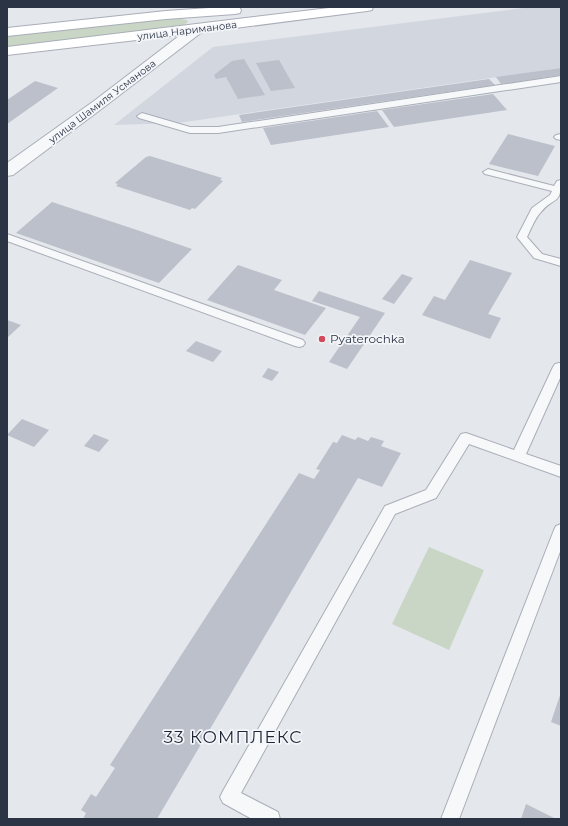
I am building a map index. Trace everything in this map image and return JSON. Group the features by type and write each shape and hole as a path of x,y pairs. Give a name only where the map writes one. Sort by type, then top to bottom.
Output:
{"main road":[{"name":"улица Нариманова","path":"7,51 367,7"},
{"name":"улица Нариманова","path":"7,32 248,8"},
{"path":"196,29 212,12"}],"street":[{"name":"улица Шамиля Усманова","path":"7,172 99,104 196,29"}],"lane":[{"path":"142,116 190,130 218,130 561,79"},
{"path":"488,172 559,186 554,197 536,210 522,237 538,256 561,263"},
{"path":"7,237 299,343"},
{"path":"518,456 559,367"},
{"path":"271,819 229,797 390,510 431,494 466,438 561,472"},
{"path":"450,819 561,530"}],"shaded area":[{"path":"531,7 561,7 561,68 178,123 114,125 213,47"}],"green space":[{"path":"175,18 187,20 188,22 183,26 175,28 7,47 7,36"},
{"path":"429,547 484,570 449,650 392,624"}],"building":[{"path":"244,59 265,95 238,99 226,77 216,79 214,75 232,61"},
{"path":"279,60 295,88 271,91 256,63"},
{"path":"561,68 561,75 501,84 496,77"},
{"path":"489,79 495,85 242,122 239,115"},
{"path":"35,81 58,88 7,124 7,100"},
{"path":"493,94 507,110 394,127 382,110"},
{"path":"377,111 389,127 271,145 263,128"},
{"path":"508,134 555,146 538,176 489,164"},
{"path":"150,156 222,178 220,180 223,181 195,209 192,208 190,210 116,186 118,184 115,183 146,157"},
{"path":"52,202 192,249 159,283 16,233"},
{"path":"470,260 512,273 488,314 501,318 490,339 422,315 434,296 445,300"},
{"path":"238,265 282,280 274,290 326,308 305,335 207,300"},
{"path":"402,274 413,278 394,304 382,299"},
{"path":"319,291 385,313 347,369 329,362 360,317 312,301"},
{"path":"7,320 21,325 7,338"},
{"path":"196,341 222,351 213,362 186,351"},
{"path":"268,368 279,372 272,381 262,377"},
{"path":"22,419 49,430 34,447 7,435"},
{"path":"94,434 109,440 99,452 84,446"},
{"path":"342,435 355,440 358,437 368,441 371,437 384,441 381,446 401,453 382,487 358,478 157,819 83,819 86,813 81,810 91,794 96,797 115,768 110,765 299,473 314,479 320,470 316,469 333,442 337,443"},
{"path":"561,692 561,726 551,722"},
{"path":"526,804 556,819 521,819"}],"place":[{"name":"Pyaterochka","path":"322,339"}],"district":[{"name":"33 КОМПЛЕКС","path":"233,737"}]}
